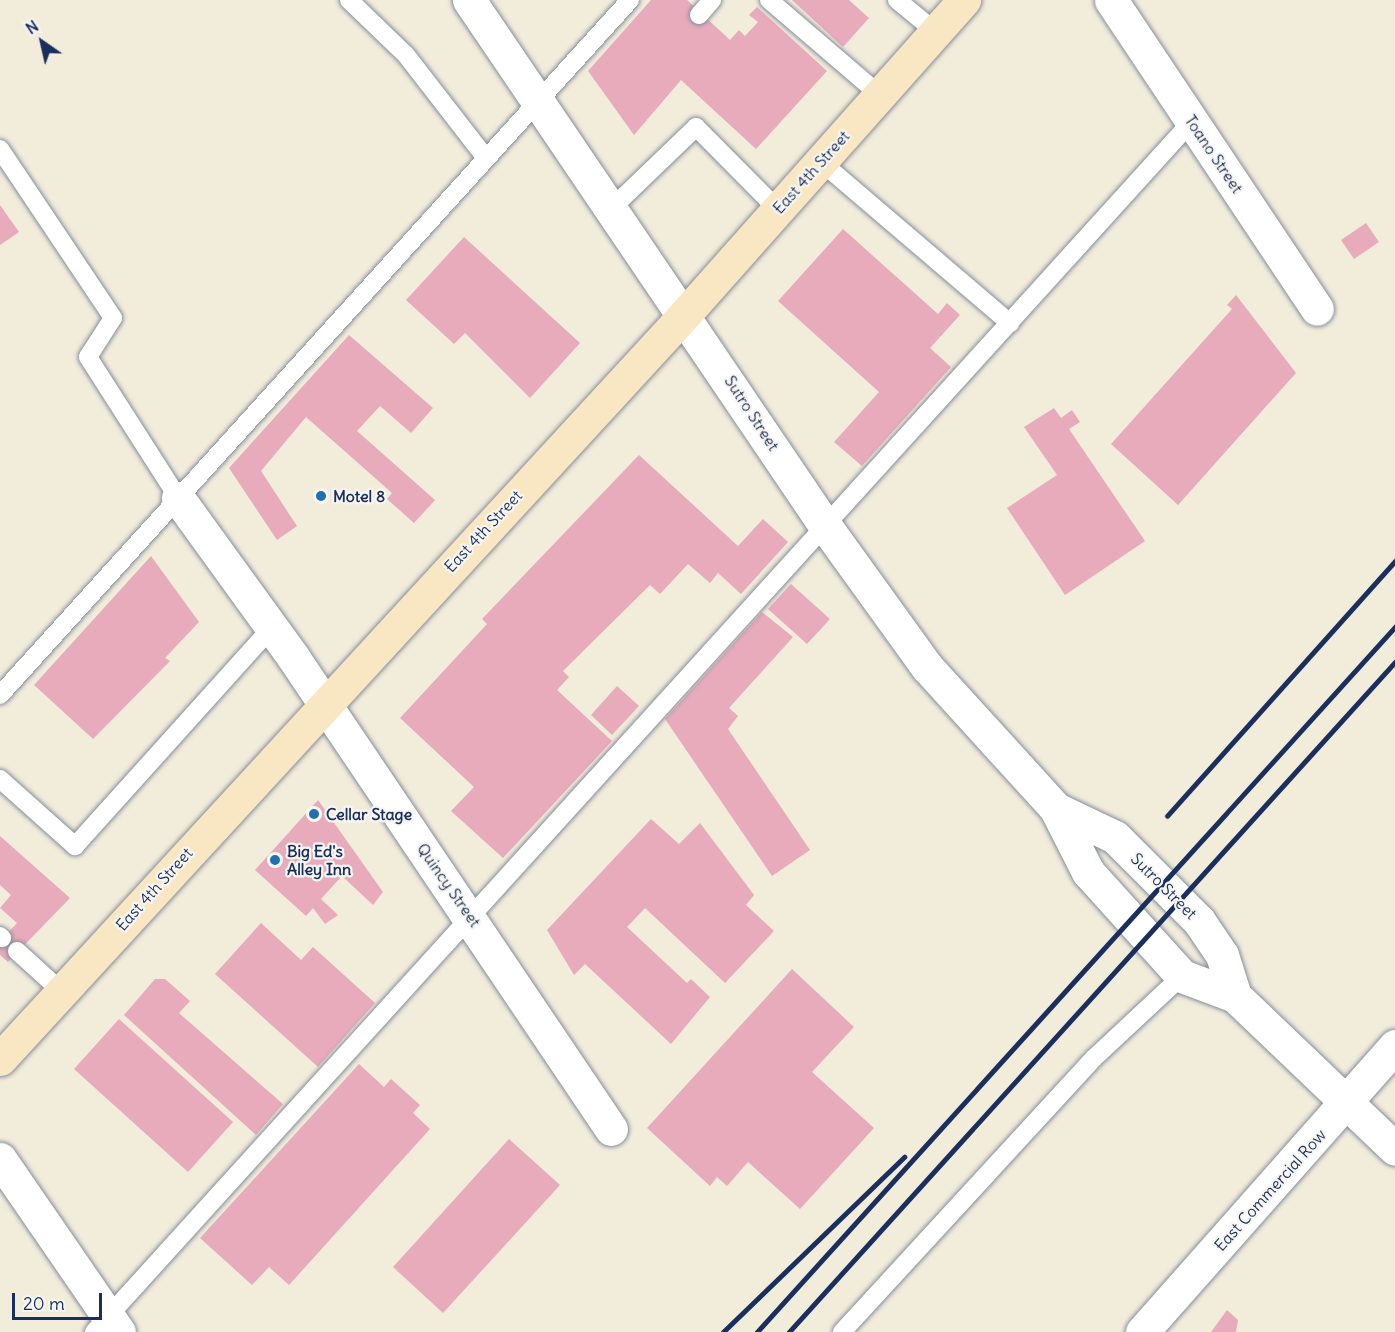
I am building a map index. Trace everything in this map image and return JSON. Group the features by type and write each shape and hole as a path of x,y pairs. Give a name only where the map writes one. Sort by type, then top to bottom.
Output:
{"main road":[{"name":"East 4th Street","path":"0,1059 322,703 686,313 964,0"}],"street":[{"name":"Sutro Street","path":"469,0 614,206 826,527 927,667 1056,809 1088,872 1182,976 1235,996 1395,1149"},
{"name":"Toano Street","path":"1111,0 1317,309"},
{"name":"Quincy Street","path":"178,498 272,627 471,917 611,1129"},
{"name":"Sutro Street","path":"1056,809 1115,837 1199,921 1222,955 1235,996"},
{"name":"East Commercial Row","path":"1142,1332 1348,1104 1395,1046"},
{"path":"0,1159 107,1327"}],"lane":[{"path":"349,0 406,55 486,158"},
{"path":"0,695 630,0"},
{"path":"699,15 712,0"},
{"path":"769,0 880,95"},
{"path":"897,0 936,32"},
{"path":"107,1327 471,917 1192,121"},
{"path":"614,206 696,128 778,210"},
{"path":"0,149 113,318 88,357 178,498"},
{"path":"820,161 1010,323"},
{"path":"0,779 75,846 272,627"},
{"path":"17,951 61,991"},
{"path":"842,1332 1094,1058 1182,976"}],"building":[{"path":"651,0 687,0 730,40 739,30 745,36 758,22 749,15 757,7 827,71 756,149 681,80 634,135 588,71"},
{"path":"792,0 849,0 869,18 843,47"},
{"path":"0,205 19,232 0,245"},
{"path":"1366,223 1379,242 1354,259 1341,240"},
{"path":"843,229 938,314 947,303 960,315 930,348 951,367 862,466 834,442 879,392 778,301"},
{"path":"464,237 580,343 530,398 465,333 454,344 406,300"},
{"path":"1236,295 1296,373 1178,505 1111,444 1232,309 1227,305"},
{"path":"349,335 433,408 411,433 380,406 357,431 435,500 414,523 387,499 392,493 306,417 261,471 297,526 277,540 229,468"},
{"path":"1054,408 1061,418 1072,410 1080,422 1069,429 1145,541 1065,595 1007,508 1057,475 1024,427"},
{"path":"639,455 738,546 763,519 788,542 741,594 718,573 710,583 688,564 660,594 650,585 563,671 569,677 557,690 612,741 503,858 451,811 474,787 400,718 487,624 482,619"},
{"path":"151,556 199,622 165,658 170,661 93,739 34,685"},
{"path":"791,584 830,619 807,644 768,609"},
{"path":"762,612 793,637 729,708 738,716 728,729 810,850 772,876 665,719"},
{"path":"617,686 639,706 612,735 591,715"},
{"path":"318,800 383,892 373,905 342,876 321,899 338,915 325,924 313,908 306,916 255,870"},
{"path":"651,819 679,844 700,823 754,895 746,905 774,931 725,983 645,908 627,927 687,983 691,979 710,997 671,1044 585,964 574,975 547,930"},
{"path":"0,836 70,898 8,962 0,955 0,941 17,923 0,908 11,895 0,885"},
{"path":"261,923 301,960 313,947 375,1003 318,1067 215,974"},
{"path":"792,969 854,1027 812,1072 874,1128 800,1209 748,1162 727,1186 717,1177 710,1186 647,1128"},
{"path":"155,979 165,979 190,1001 179,1013 283,1104 256,1135 124,1015"},
{"path":"119,1019 233,1122 188,1172 74,1069"},
{"path":"359,1064 384,1087 391,1079 420,1105 413,1113 430,1129 289,1285 269,1267 252,1285 200,1238"},
{"path":"509,1139 560,1185 443,1313 393,1267"},
{"path":"1227,1310 1238,1320 1236,1332 1211,1332"}],"railway":[{"path":"1167,816 1395,561"},
{"path":"757,1332 1395,627"},
{"path":"789,1332 1395,662"},
{"path":"723,1332 904,1157"}],"place":[{"name":"Motel 8","path":"321,496"},
{"name":"Cellar Stage","path":"314,814"},
{"name":"Big Ed's Alley Inn","path":"275,860"}]}
